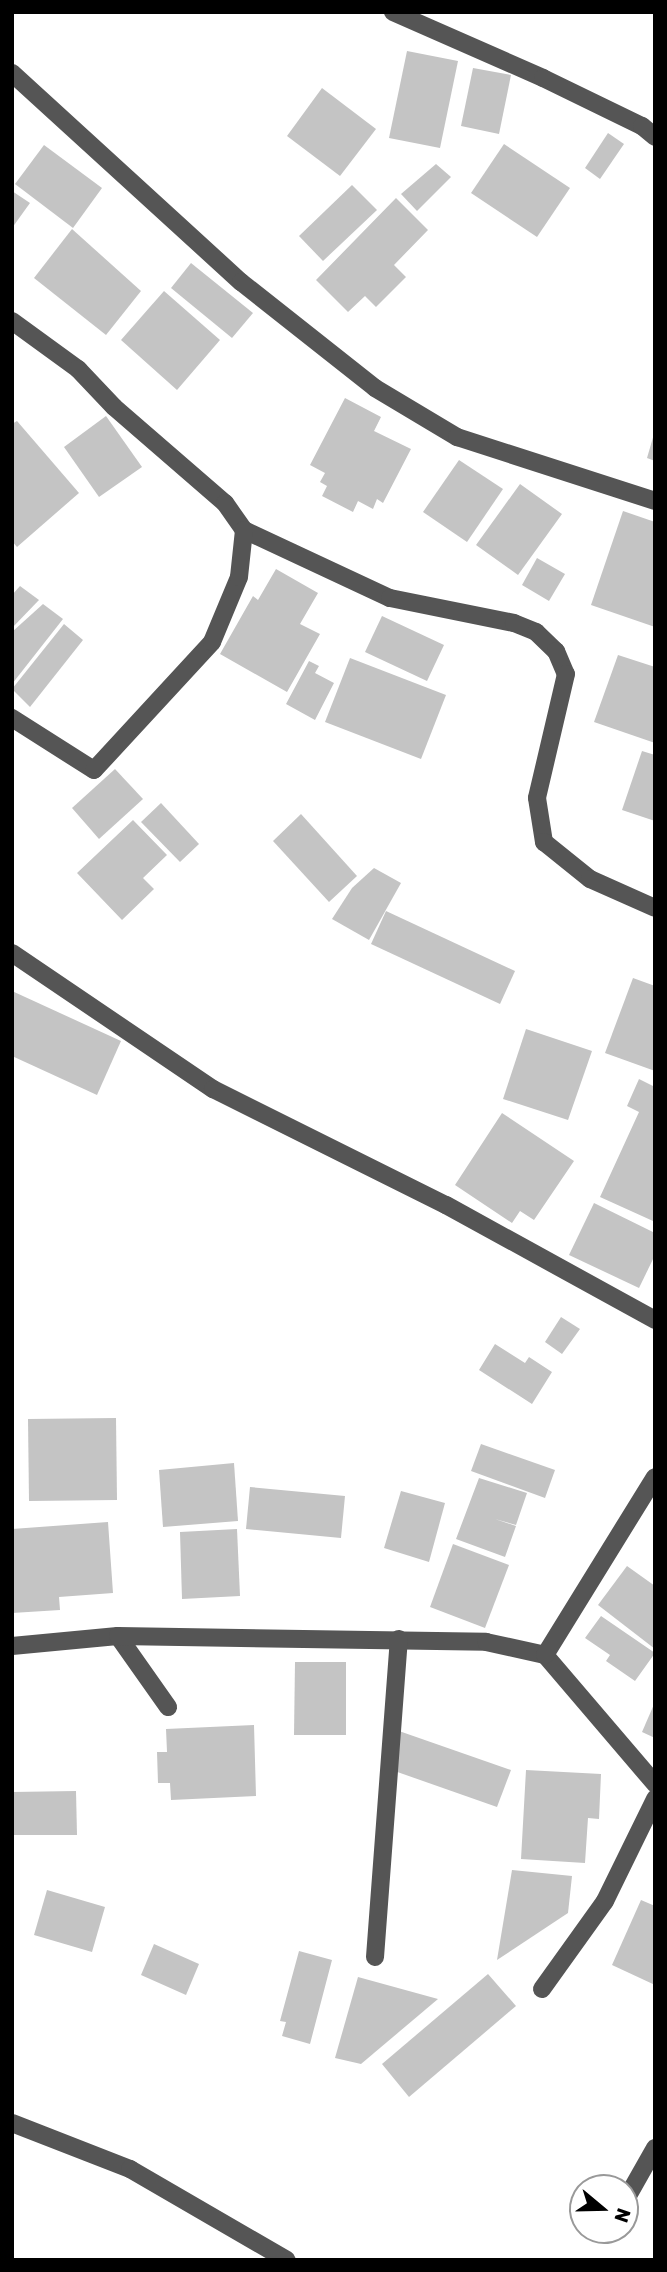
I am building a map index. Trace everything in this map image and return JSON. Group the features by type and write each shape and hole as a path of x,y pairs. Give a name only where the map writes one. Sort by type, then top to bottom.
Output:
{"street":[{"path":"393,12 543,78 642,126 655,137"},
{"path":"12,73 241,282 374,388 457,437 655,501"},
{"path":"12,321 78,369 114,407 225,503 244,530 390,598 514,624 536,632 556,651 566,674 537,798 544,842 590,879 655,908"},
{"path":"12,718 94,770 212,642 239,577 244,530"},
{"path":"12,953 212,1088 446,1205 655,1320"},
{"path":"545,1655 655,1477"},
{"path":"12,1646 118,1636 486,1642 545,1655 655,1784"},
{"path":"118,1636 168,1707"},
{"path":"375,1957 399,1639"},
{"path":"542,1989 605,1901 655,1799"},
{"path":"12,2123 131,2169 287,2260"},
{"path":"639,2176 655,2148"}],"building":[{"path":"407,51 458,61 440,148 389,138"},
{"path":"473,68 511,75 499,134 461,126"},
{"path":"322,88 376,129 340,176 287,136"},
{"path":"608,133 624,144 600,179 585,168"},
{"path":"504,144 570,188 537,237 471,193"},
{"path":"44,145 102,188 73,228 15,184"},
{"path":"436,164 451,177 417,211 401,194"},
{"path":"352,185 377,210 323,261 299,236"},
{"path":"12,191 30,203 12,228"},
{"path":"396,198 428,230 394,265 406,277 376,307 365,296 348,312 316,280"},
{"path":"72,229 141,291 106,335 34,278"},
{"path":"191,263 253,313 232,338 171,288"},
{"path":"164,291 220,340 177,390 121,340"},
{"path":"345,398 381,417 374,431 411,449 383,503 377,499 373,509 358,501 353,512 322,496 327,486 320,482 325,473 310,465"},
{"path":"106,416 142,467 99,497 64,447"},
{"path":"17,421 79,493 17,547 12,541 12,424"},
{"path":"655,434 655,461 647,458"},
{"path":"459,460 503,489 467,542 423,512"},
{"path":"520,484 562,514 518,575 476,545"},
{"path":"623,511 655,522 655,627 591,605"},
{"path":"537,558 565,574 549,601 522,585"},
{"path":"276,569 318,593 300,624 320,634 287,692 220,654 253,596 258,600"},
{"path":"20,586 39,600 12,628 12,595"},
{"path":"43,604 63,619 12,684 12,632"},
{"path":"382,616 444,645 427,681 365,652"},
{"path":"64,624 83,640 30,707 12,689"},
{"path":"618,655 655,667 655,743 594,722"},
{"path":"350,658 446,695 421,759 325,722"},
{"path":"309,661 319,666 315,673 334,683 315,720 286,704"},
{"path":"642,751 655,755 655,821 622,810"},
{"path":"115,769 143,799 99,839 72,808"},
{"path":"161,803 199,844 180,862 141,822"},
{"path":"301,814 357,876 329,902 273,841"},
{"path":"133,820 167,855 143,878 154,889 122,920 77,873"},
{"path":"374,868 401,883 369,940 332,919 352,888"},
{"path":"386,911 515,971 500,1004 371,944"},
{"path":"633,978 655,986 655,1071 605,1053"},
{"path":"12,991 121,1041 97,1095 12,1056"},
{"path":"526,1029 592,1051 568,1120 503,1099"},
{"path":"639,1079 655,1087 653,1221 600,1197 639,1112 627,1106"},
{"path":"502,1113 574,1161 534,1220 520,1211 512,1223 455,1185"},
{"path":"594,1203 655,1233 655,1255 639,1288 569,1255"},
{"path":"561,1317 580,1329 562,1354 545,1342"},
{"path":"495,1344 525,1363 529,1357 552,1372 532,1404 479,1370"},
{"path":"116,1418 117,1500 29,1501 28,1419"},
{"path":"481,1444 555,1470 545,1498 471,1471"},
{"path":"234,1463 238,1521 163,1527 159,1470"},
{"path":"479,1478 527,1493 516,1525 495,1519 516,1526 505,1557 456,1539"},
{"path":"250,1487 345,1496 341,1538 246,1529"},
{"path":"401,1491 445,1503 429,1562 384,1548"},
{"path":"108,1522 113,1593 59,1597 60,1610 12,1613 12,1529"},
{"path":"237,1529 240,1596 182,1599 180,1532"},
{"path":"453,1544 509,1565 485,1628 430,1607"},
{"path":"627,1566 655,1586 655,1649 598,1605"},
{"path":"601,1616 655,1653 635,1681 606,1661 610,1655 585,1638"},
{"path":"295,1662 346,1662 346,1735 294,1735"},
{"path":"655,1702 655,1738 642,1732"},
{"path":"254,1725 256,1796 171,1800 170,1783 158,1783 157,1752 167,1752 166,1729"},
{"path":"399,1731 511,1770 497,1807 386,1768"},
{"path":"526,1770 601,1774 599,1819 588,1818 585,1863 521,1859"},
{"path":"76,1791 77,1835 12,1835 12,1792"},
{"path":"512,1870 572,1876 568,1913 497,1960"},
{"path":"47,1890 105,1907 92,1952 34,1935"},
{"path":"641,1900 655,1906 655,1985 612,1965"},
{"path":"154,1944 199,1964 186,1995 141,1975"},
{"path":"299,1951 332,1960 310,2044 282,2036 286,2022 280,2021"},
{"path":"488,1974 516,2006 409,2097 382,2064"},
{"path":"358,1977 438,1999 361,2064 335,2058"}]}
